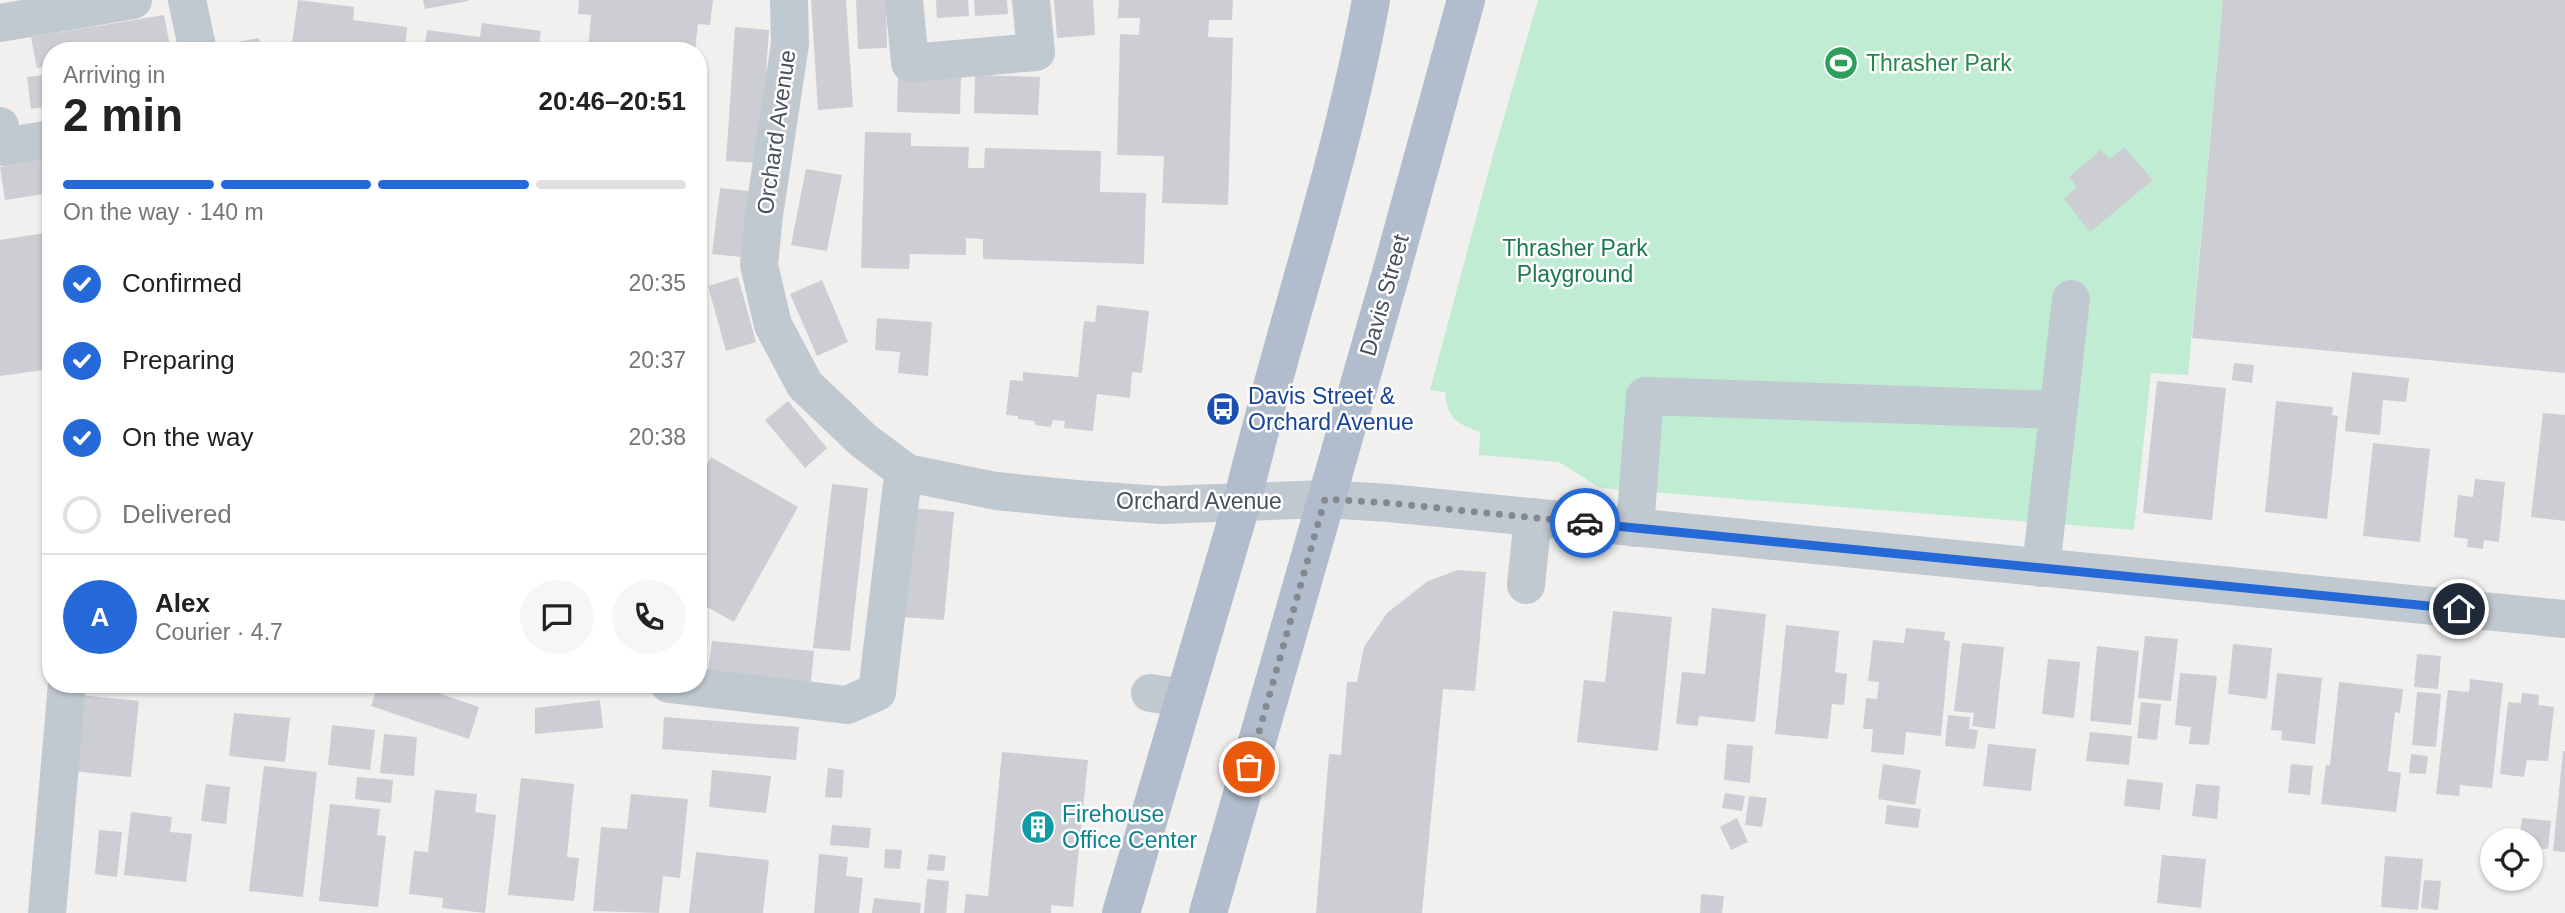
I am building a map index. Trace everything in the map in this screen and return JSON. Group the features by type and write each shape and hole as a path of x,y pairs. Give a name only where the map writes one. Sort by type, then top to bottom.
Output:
{"main road":[{"path":"1121,913 1166,696 1242,502 1256,440 1315,235 1363,45 1371,0"},
{"name":"Davis Street","path":"1208,913 1466,0"}],"street":[{"path":"0,23 133,0"},
{"path":"187,0 196,42"},
{"name":"Orchard Avenue","path":"789,0 790,44 764,215 760,265 773,325 805,385 864,441 908,473 996,491 1161,505 1325,499 1389,503 2565,619"},
{"path":"904,0 910,63 1036,52 1031,0"},
{"path":"0,126 4,147 42,141"},
{"path":"2041,568 2071,299"},
{"path":"1634,528 1645,396 2059,410"},
{"path":"707,688 847,705 877,692 902,484 908,473"},
{"path":"1526,585 1533,517"},
{"path":"47,913 66,693"}],"green space":[{"name":"Thrasher Park","path":"1538,0 2223,0 2188,375 2151,373 2134,530 1600,488 1559,462 1479,455 1480,432 1459,423 1451,415 1445,392 1430,390"}],"building":[{"path":"298,0 354,7 353,20 407,27 406,42 292,42"},
{"path":"423,0 468,0 468,1 425,9"},
{"path":"579,0 713,0 710,25 698,24 696,42 589,42 591,15 578,14"},
{"path":"811,0 846,0 853,107 818,110"},
{"path":"856,0 886,0 887,48 858,49"},
{"path":"936,0 968,0 969,16 937,18"},
{"path":"974,0 1007,0 1008,14 975,16"},
{"path":"1054,0 1093,0 1095,35 1057,38"},
{"path":"1119,0 1233,0 1232,20 1209,20 1208,37 1233,38 1228,205 1162,203 1164,156 1117,155 1120,34 1139,35 1140,18 1118,18"},
{"path":"2223,0 2565,0 2565,373 2192,338"},
{"path":"164,15 169,42 42,42 42,67 37,68 31,37"},
{"path":"482,23 541,31 539,42 425,42 427,30 480,37"},
{"path":"735,27 769,30 760,163 726,161"},
{"path":"259,38 260,42 238,42"},
{"path":"42,75 42,107 31,109 27,77"},
{"path":"975,75 1040,77 1038,115 974,113"},
{"path":"898,76 961,78 960,114 897,112"},
{"path":"865,132 911,133 911,146 969,147 968,168 984,168 985,148 1101,151 1100,192 1146,193 1144,264 983,259 983,239 966,238 966,255 910,254 909,269 861,268"},
{"path":"2124,147 2153,180 2090,232 2064,199 2077,187 2069,177 2101,150 2110,159"},
{"path":"42,160 42,194 5,200 0,167"},
{"path":"806,169 842,175 827,251 791,245"},
{"path":"720,188 749,191 741,257 712,254"},
{"path":"42,233 42,370 0,376 0,240"},
{"path":"738,277 756,342 726,351 708,286"},
{"path":"822,280 848,342 817,356 790,294"},
{"path":"1097,305 1149,311 1142,373 1132,372 1130,398 1097,394 1093,431 1064,428 1065,421 1053,420 1051,427 1035,425 1035,421 1006,415 1010,380 1023,381 1023,372 1078,377 1084,321 1095,322"},
{"path":"877,318 932,322 928,376 898,373 900,352 875,350"},
{"path":"2234,363 2254,365 2252,383 2232,380"},
{"path":"2352,372 2409,378 2406,402 2383,400 2380,435 2345,431"},
{"path":"2157,381 2226,388 2212,520 2143,513"},
{"path":"788,401 827,448 805,468 765,420"},
{"path":"2276,401 2333,407 2332,415 2338,416 2327,519 2265,512"},
{"path":"2543,413 2565,415 2565,521 2531,517"},
{"path":"2373,443 2430,449 2420,542 2363,536"},
{"path":"711,457 798,507 734,622 707,607 707,464"},
{"path":"2475,479 2505,482 2499,542 2484,540 2483,549 2467,547 2468,539 2454,537 2458,495 2473,497"},
{"path":"832,484 868,488 850,651 813,648"},
{"path":"913,508 954,512 944,620 902,617"},
{"path":"1458,570 1486,572 1475,691 1443,689 1422,913 1316,913 1329,754 1341,755 1347,682 1357,682 1364,647 1387,613 1428,581"},
{"path":"1712,608 1766,614 1755,722 1699,716 1698,726 1676,724 1682,672 1705,674"},
{"path":"1613,611 1672,617 1658,751 1577,742 1584,680 1605,682"},
{"path":"1786,625 1839,631 1835,672 1847,674 1844,705 1832,704 1828,739 1775,734"},
{"path":"1906,628 1945,632 1944,640 1950,641 1941,736 1906,732 1904,755 1871,752 1873,729 1863,729 1866,698 1877,699 1879,682 1868,681 1873,640 1904,643"},
{"path":"2145,636 2178,639 2171,701 2138,698"},
{"path":"712,641 814,651 811,682 708,671"},
{"path":"1962,643 2004,647 1995,729 1972,726 1974,713 1954,711"},
{"path":"2233,644 2272,648 2267,699 2228,694"},
{"path":"2097,646 2139,651 2131,725 2090,721"},
{"path":"2417,654 2441,656 2438,689 2414,687"},
{"path":"2048,659 2080,662 2074,718 2042,714"},
{"path":"2180,673 2217,676 2209,745 2189,744 2191,727 2175,725"},
{"path":"2277,673 2322,678 2315,744 2281,740 2282,731 2271,730"},
{"path":"2470,679 2503,683 2492,788 2460,785 2459,796 2436,794 2448,690 2469,692"},
{"path":"2339,682 2403,689 2400,713 2395,712 2388,771 2401,773 2396,812 2321,804 2326,765 2330,765"},
{"path":"2417,692 2441,694 2436,747 2412,745"},
{"path":"375,693 438,693 479,707 469,739 371,706"},
{"path":"2522,693 2539,695 2538,705 2554,707 2548,761 2527,760 2524,777 2500,774 2508,702 2521,703"},
{"path":"80,695 139,701 131,777 71,771"},
{"path":"600,700 603,728 535,734 535,708"},
{"path":"2141,702 2161,704 2157,740 2137,738"},
{"path":"234,713 290,718 285,762 229,756"},
{"path":"1948,715 1970,717 1969,729 1978,730 1975,749 1945,746"},
{"path":"664,717 799,727 796,760 662,749"},
{"path":"332,725 375,730 370,770 328,765"},
{"path":"2090,732 2132,736 2129,765 2086,761"},
{"path":"384,734 417,737 414,776 380,773"},
{"path":"1727,744 1753,746 1750,783 1724,780"},
{"path":"1988,744 2036,749 2031,791 1983,786"},
{"path":"2565,751 2565,852 2553,851"},
{"name":"Firehouse Office Center","path":"1002,752 1088,760 1073,907 1051,905 1051,913 964,913 966,894 988,896"},
{"path":"2411,754 2428,756 2426,774 2409,773"},
{"path":"1883,764 1921,770 1915,805 1878,799"},
{"path":"2291,764 2313,766 2310,795 2288,793"},
{"path":"264,766 317,772 303,897 249,891"},
{"path":"828,768 844,770 842,798 825,797"},
{"path":"712,770 771,776 766,813 709,807"},
{"path":"357,777 393,780 391,803 355,799"},
{"path":"521,778 574,784 567,857 579,858 574,901 508,895"},
{"path":"2127,779 2163,783 2160,810 2124,806"},
{"path":"206,784 230,787 226,824 201,821"},
{"path":"2196,784 2220,786 2217,819 2192,816"},
{"path":"435,790 477,794 475,812 496,815 485,913 442,908 443,898 409,894 414,851 428,852"},
{"path":"1725,793 1745,796 1742,811 1722,808"},
{"path":"631,794 688,799 680,878 663,876 659,913 593,911 601,827 627,829"},
{"path":"1749,796 1767,798 1762,827 1745,825"},
{"path":"330,804 380,809 377,835 386,836 378,907 319,901"},
{"path":"1887,805 1921,809 1918,828 1885,824"},
{"path":"131,812 172,817 170,832 192,834 186,882 124,875"},
{"path":"1737,818 1748,842 1731,850 1720,827"},
{"path":"2522,818 2551,821 2548,849 2543,849 2543,828 2521,828"},
{"path":"832,825 871,828 869,848 830,845"},
{"path":"99,830 122,832 117,877 95,874"},
{"path":"885,849 902,850 900,869 884,868"},
{"path":"696,852 769,860 763,913 689,913"},
{"path":"819,854 848,857 846,876 863,878 859,913 814,913"},
{"path":"929,854 946,856 944,871 927,870"},
{"path":"2162,855 2206,859 2201,908 2157,903"},
{"path":"2385,856 2423,859 2418,910 2381,907"},
{"path":"927,879 949,881 946,913 924,913"},
{"path":"2424,880 2441,881 2438,910 2421,908"},
{"path":"1701,894 1724,896 1722,913 1700,913"},
{"path":"874,898 921,903 920,913 872,913"}],"way so far":[{"path":"1249,767 1325,499 1585,523"}],"place":[{"name":"Thrasher Park","path":"1841,63"},
{"name":"Davis Street & Orchard Avenue","path":"1223,409"},
{"name":"Firehouse Office Center","path":"1038,827"}],"route":[{"path":"1585,523 2459,609"}],"park label":[{"name":"Thrasher Park Playground","path":"1575,261"}]}
